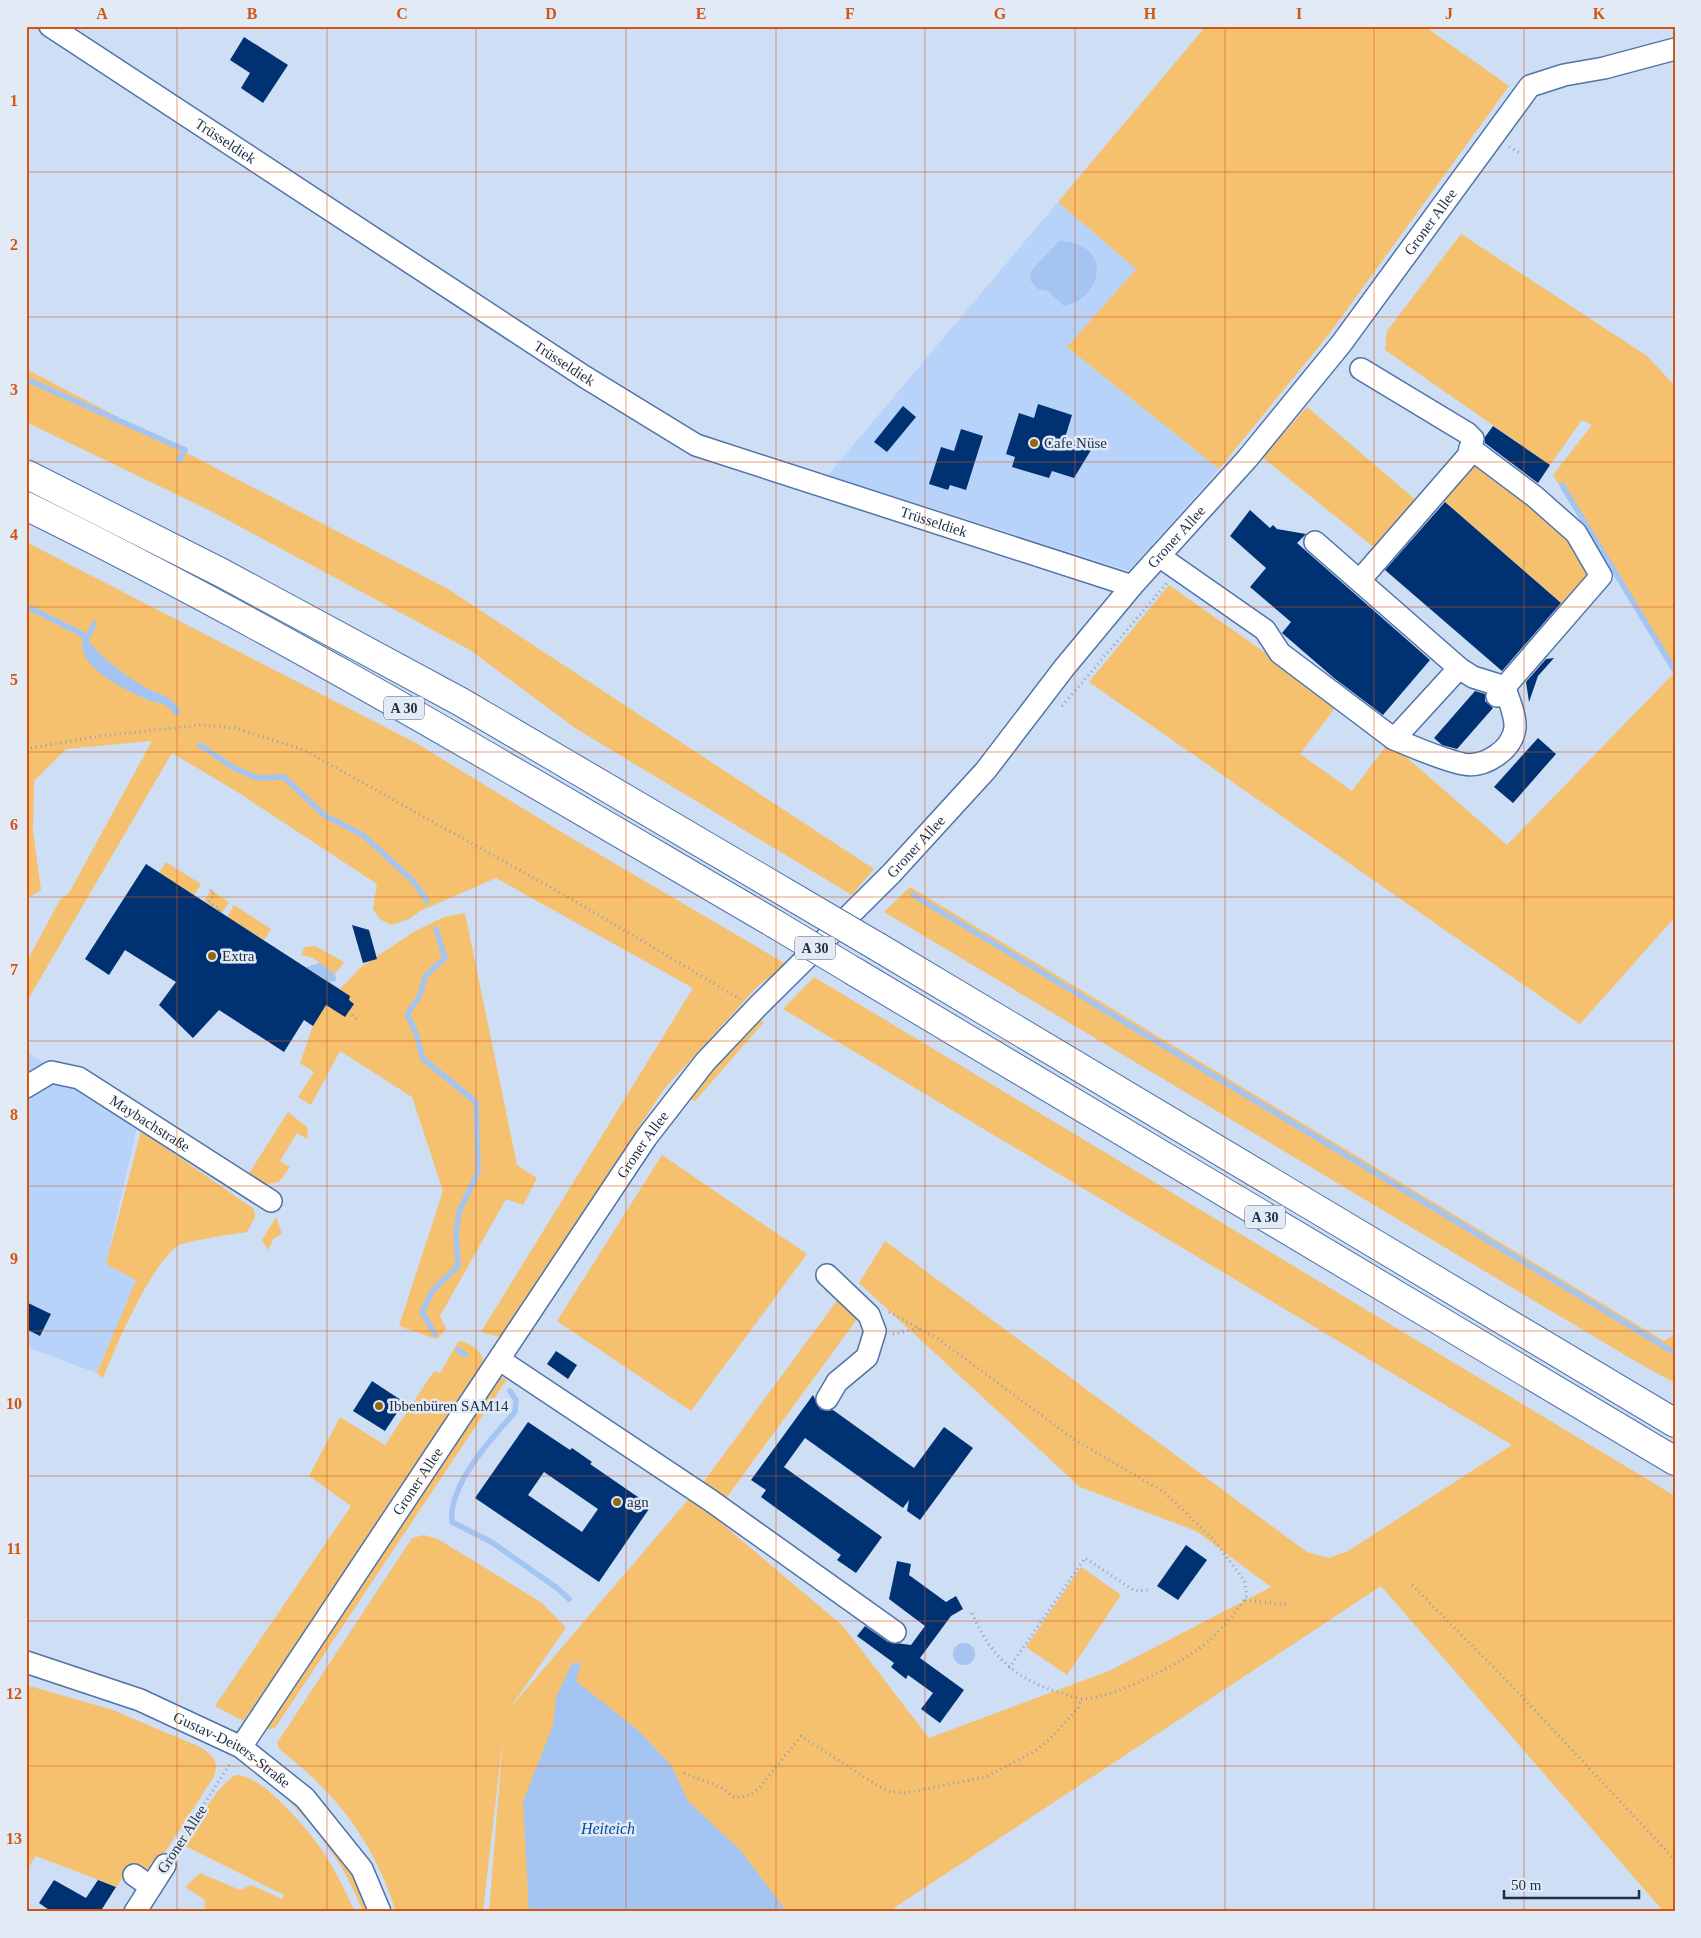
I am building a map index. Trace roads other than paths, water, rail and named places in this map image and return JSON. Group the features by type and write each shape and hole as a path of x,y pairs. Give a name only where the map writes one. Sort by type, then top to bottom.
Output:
{"highway":[{"name":"A 30","path":"26,474 222,573 461,702 878,947 1675,1423"},
{"name":"A 30","path":"26,506 242,619 447,732 775,924 1675,1461"}],"street":[{"name":"Trüsseldiek","path":"50,26 585,377 696,444 1132,586"},
{"name":"Groner Allee","path":"241,1747 661,1117 705,1062 758,1006 891,874 986,770 1064,668 1132,586 1247,458 1341,344 1530,86 1564,74 1604,68 1675,49"},
{"path":"1360,580 1468,456 1473,439 1467,433 1361,369"},
{"path":"1470,448 1534,496 1576,533 1601,576 1501,691"},
{"path":"1159,556 1265,630 1280,653 1394,739 1465,765 1486,762 1500,754 1511,740 1515,726 1501,691 1460,668 1315,542"},
{"path":"1394,739 1460,668"},
{"name":"Maybachstraße","path":"26,1087 51,1072 79,1078 270,1202"},
{"path":"827,1275 869,1315 875,1331 867,1357 837,1382 827,1399"},
{"path":"500,1360 710,1500 895,1632"},
{"name":"Gustav-Deiters-Straße","path":"26,1662 140,1700 241,1747 306,1798 362,1869 380,1912"},
{"name":"Groner Allee","path":"135,1912 143,1881 166,1865"}],"water":[{"path":"1059,241 1076,244 1088,250 1095,260 1097,271 1088,293 1077,301 1064,306 1048,291 1038,289 1030,280 1031,271"},
{"path":"85,636 119,670 143,686 168,698 181,711 176,716 165,705 143,698 105,677 86,658 82,647"},
{"path":"320,963 335,974 336,981 329,982 306,967"},
{"path":"964,1643 972,1646 975,1654 972,1662 964,1665 956,1662 953,1654 956,1646"},
{"name":"Heiteich","path":"572,1663 581,1663 576,1681 639,1731 671,1765 688,1801 741,1851 787,1912 529,1912 523,1802 553,1725 556,1697"}],"waterway":[{"path":"26,379 185,450 179,460"},
{"path":"1562,485 1675,671"},
{"path":"26,606 82,634 86,640"},
{"path":"86,644 85,642 94,624"},
{"path":"200,745 234,768 257,778 284,777 324,815 363,835 413,881 427,901"},
{"path":"913,895 1675,1353"},
{"path":"435,1334 422,1312 433,1290 458,1266 456,1233 459,1212 478,1172 476,1102 423,1059 416,1033 407,1014 419,997 426,975 445,958 436,929"},
{"path":"458,1350 465,1355"},
{"path":"510,1391 516,1400 515,1412 483,1449 464,1478 457,1493 452,1522 493,1543 557,1588 569,1599"}],"place":[{"name":"Cafe Nüse","path":"1034,443"},
{"name":"Extra","path":"212,956"},
{"name":"Ibbenbüren SAM14","path":"379,1406"},
{"name":"agn","path":"617,1502"}]}
